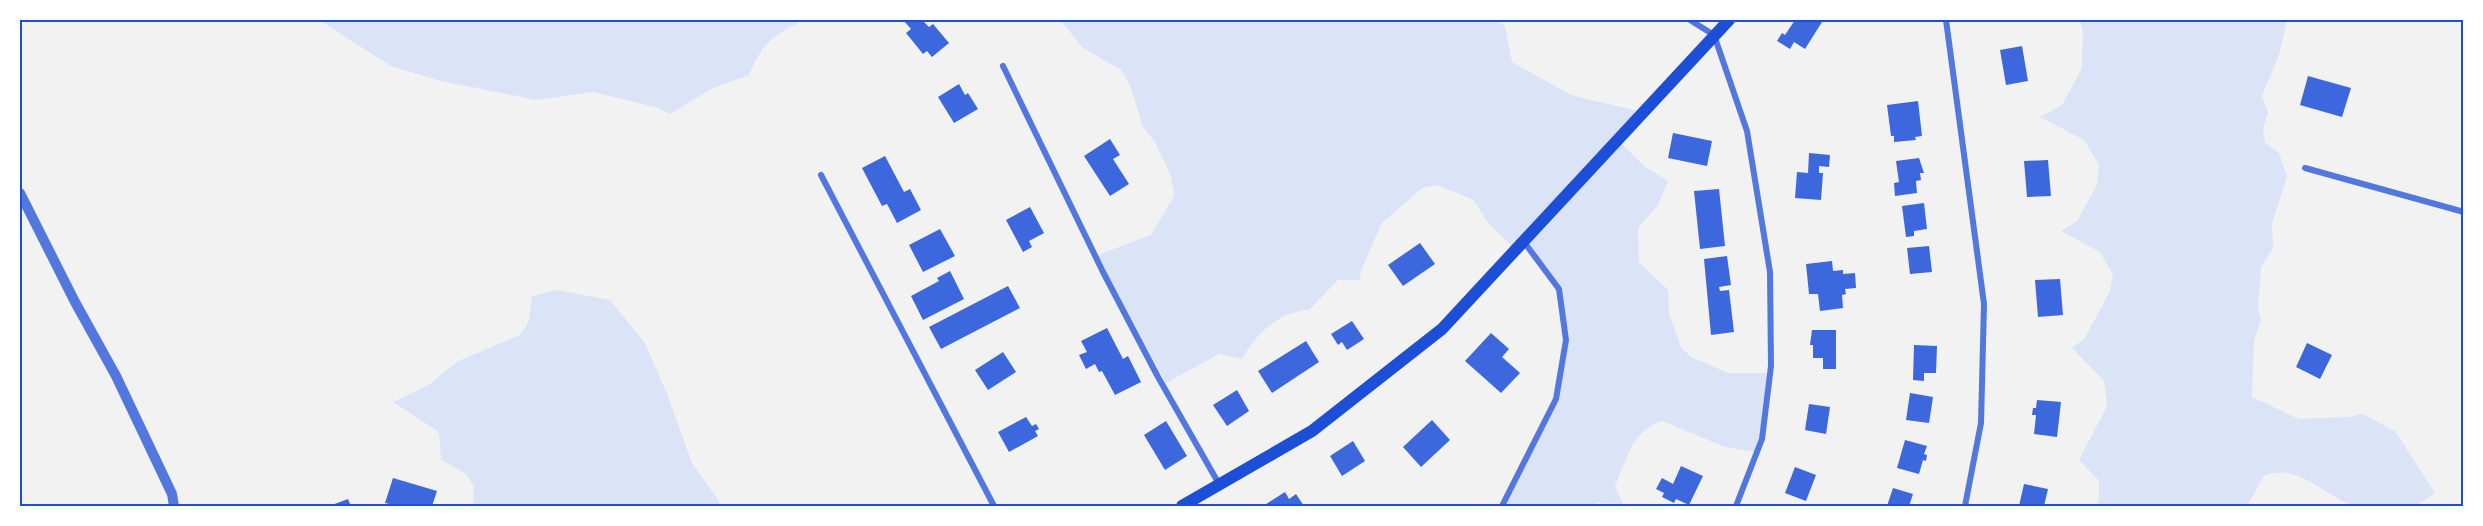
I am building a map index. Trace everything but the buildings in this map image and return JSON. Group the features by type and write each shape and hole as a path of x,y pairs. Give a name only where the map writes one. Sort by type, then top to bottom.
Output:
{"main road":[{"path":"1182,507 1312,432 1442,329 1729,20"}],"street":[{"path":"1690,20 1714,35 1747,131 1770,272 1771,366 1762,439 1736,507"},
{"path":"1946,20 1984,304 1981,423 1965,507"},
{"path":"1003,66 1120,304 1158,377 1219,484"},
{"path":"2305,168 2463,212"},
{"path":"821,175 994,507"},
{"path":"20,193 75,302 116,376 168,484 174,507"},
{"path":"1502,507 1556,399 1566,340 1559,289 1523,241"}],"shaded area":[{"path":"319,20 804,20 770,41 759,54 749,75 713,88 670,114 655,107 593,92 536,100 440,81 391,66"},
{"path":"1060,20 1495,20 1505,26 1512,62 1571,95 1637,111 1621,143 1644,166 1668,181 1658,205 1638,228 1639,262 1668,290 1669,314 1681,347 1691,357 1728,373 1771,373 1763,443 1756,452 1725,447 1662,421 1652,425 1637,438 1627,456 1615,486 1623,504 1503,506 1559,393 1569,337 1561,292 1526,244 1514,248 1488,223 1474,200 1438,185 1422,188 1382,223 1361,270 1360,280 1338,280 1309,310 1288,315 1270,325 1254,341 1242,359 1219,354 1166,383 1098,257 1100,254 1151,235 1174,196 1171,176 1155,142 1143,127 1130,85 1121,70 1083,48"},
{"path":"2080,20 2287,20 2279,55 2262,96 2268,113 2263,129 2265,143 2279,153 2287,177 2272,223 2273,248 2261,267 2258,308 2261,320 2254,340 2252,397 2299,419 2348,417 2362,414 2395,431 2435,493 2416,506 2360,507 2342,501 2299,476 2277,473 2264,476 2247,506 2096,506 2099,500 2099,481 2079,460 2107,406 2104,381 2072,348 2085,338 2110,291 2113,275 2100,252 2061,231 2077,221 2097,185 2099,165 2084,140 2040,117 2062,105 2082,68 2083,33"},
{"path":"557,290 610,300 645,343 667,394 692,463 719,501 720,506 478,506 473,503 474,486 465,473 441,460 439,432 393,402 430,384 458,361 520,335 529,321 532,296"}]}
